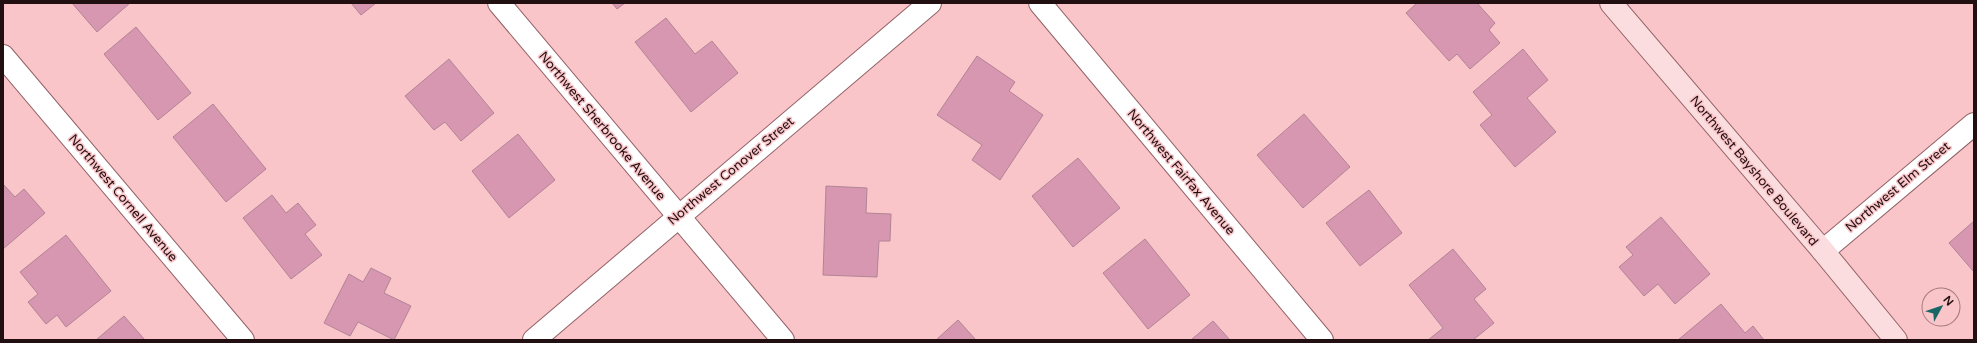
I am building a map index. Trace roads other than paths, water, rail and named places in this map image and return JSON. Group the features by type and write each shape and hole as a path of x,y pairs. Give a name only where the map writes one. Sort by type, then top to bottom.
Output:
{"main road":[{"name":"Northwest Bayshore Boulevard","path":"1611,3 1823,251 1896,340"}],"street":[{"name":"Northwest Sherbrooke Avenue","path":"499,3 782,340"},
{"name":"Northwest Conover Street","path":"534,340 930,3"},
{"name":"Northwest Fairfax Avenue","path":"1040,3 1322,340"},
{"name":"Northwest Cornell Avenue","path":"3,56 243,340"},
{"name":"Northwest Elm Street","path":"1823,251 1974,124"}]}
